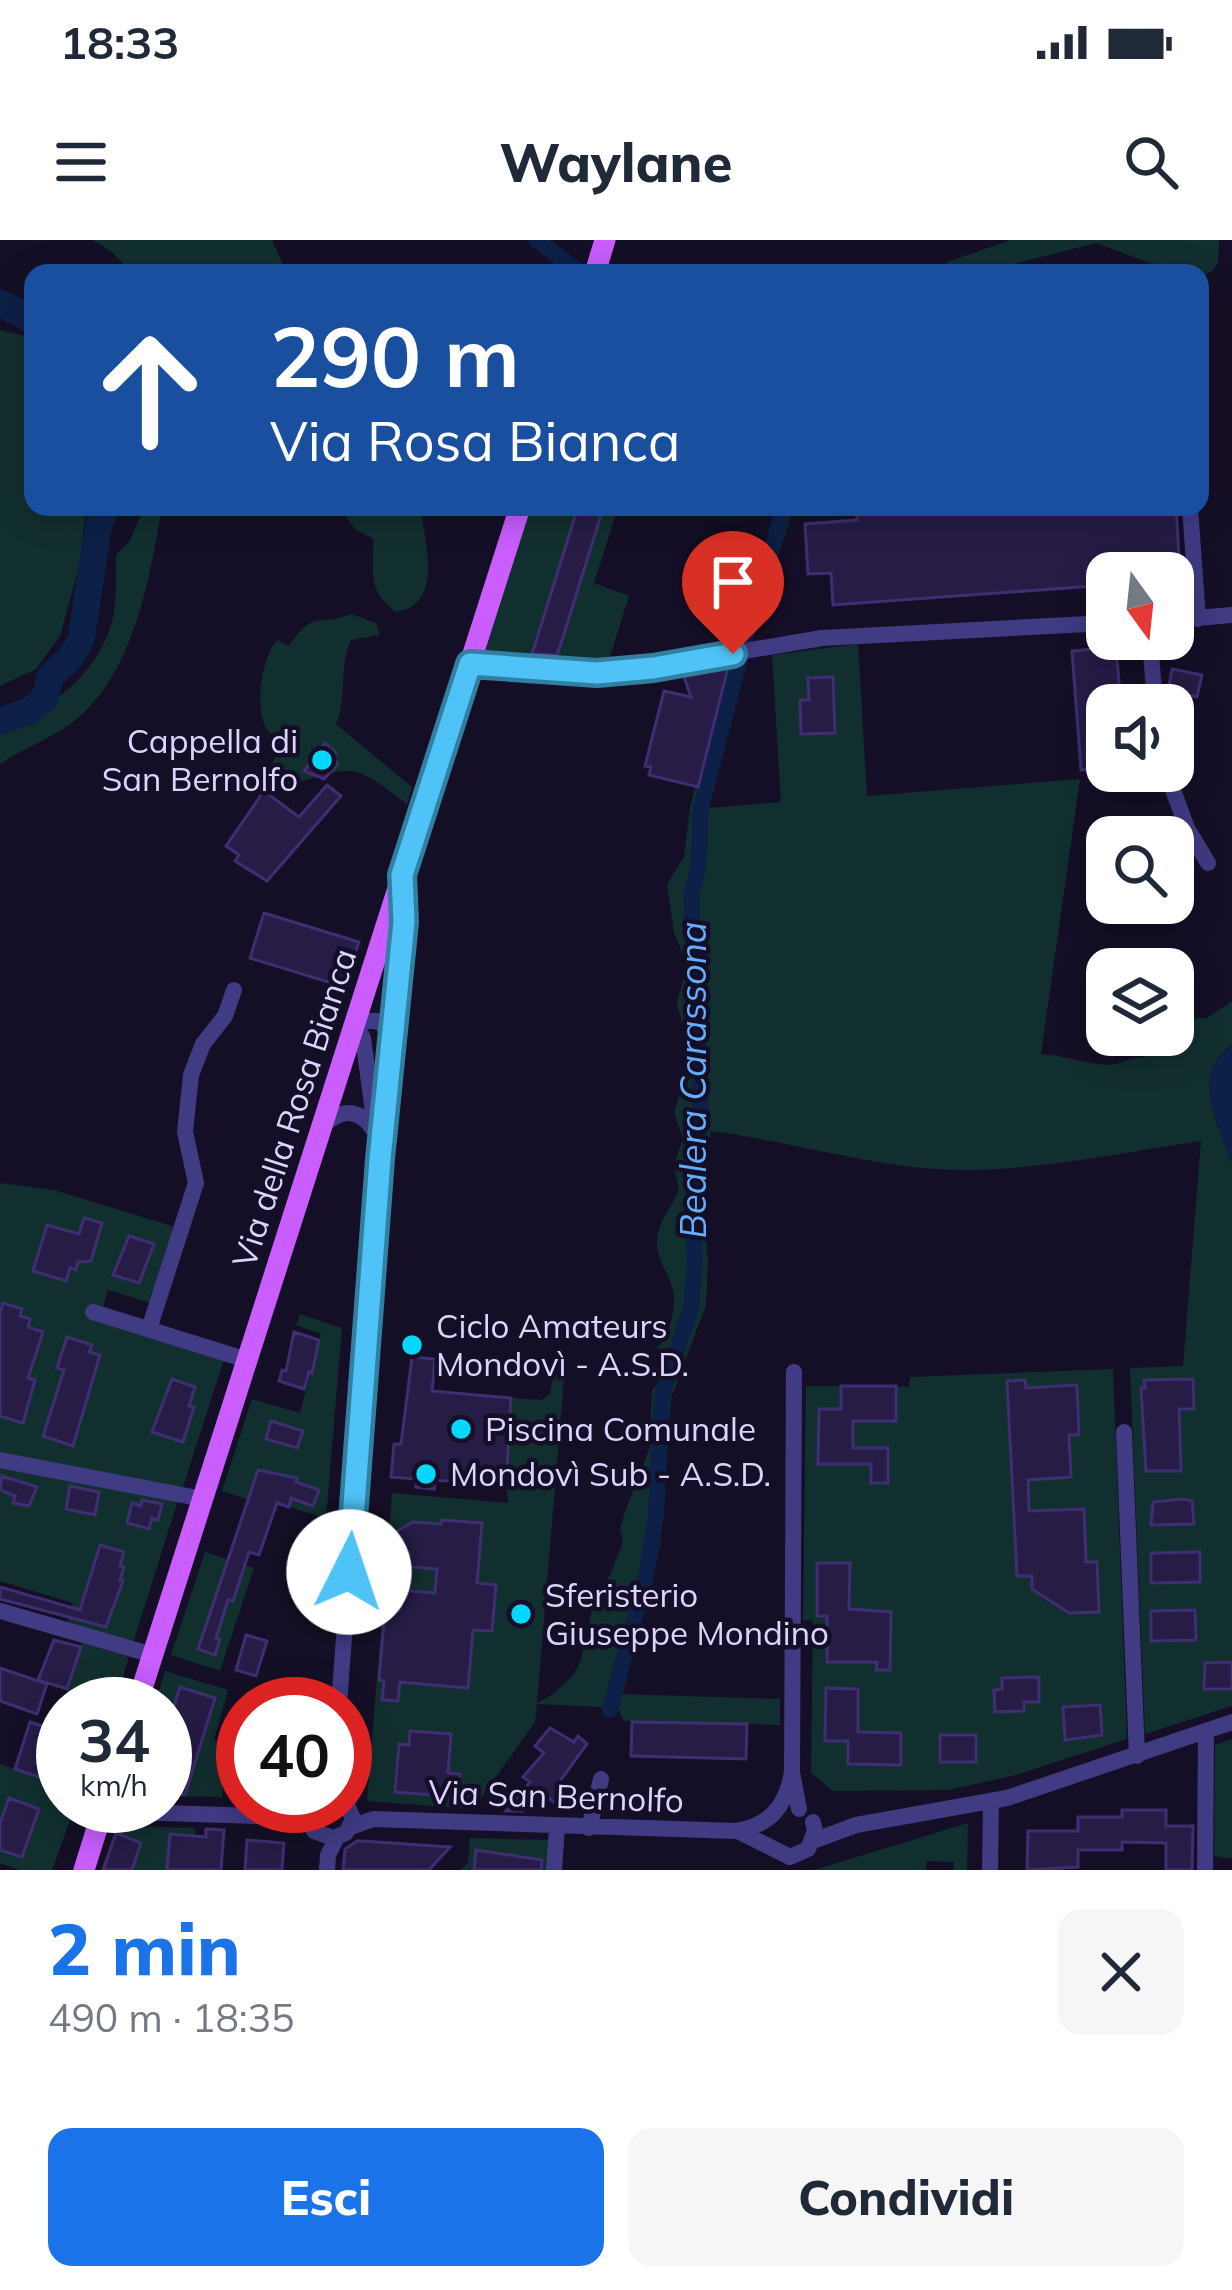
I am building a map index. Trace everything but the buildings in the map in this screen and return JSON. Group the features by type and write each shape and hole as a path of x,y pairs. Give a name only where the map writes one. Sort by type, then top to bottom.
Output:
{"main road":[{"name":"Via della Rosa Bianca","path":"146,1677 517,516"},
{"path":"84,1870 96,1833"}],"street":[{"path":"1191,516 1198,619"},
{"path":"1194,619 1232,615"},
{"path":"470,664 625,671 822,638 1086,624"},
{"path":"1174,792 1187,828 1208,863"},
{"path":"341,1677 380,1159 405,905 402,875"},
{"path":"149,1330 196,1183 184,1120 191,1075 208,1037 225,1016 234,990"},
{"path":"380,1159 363,1038 356,1022 378,1021 388,1030 392,1044"},
{"path":"323,1126 335,1115 351,1112 368,1121 376,1133"},
{"path":"93,1312 247,1360"},
{"path":"794,1372 790,1840 991,1802 1232,1722"},
{"path":"1124,1432 1137,1756"},
{"path":"0,1460 202,1499"},
{"path":"0,1611 153,1655"},
{"path":"1205,1870 1207,1731"},
{"path":"589,1828 601,1779"},
{"path":"990,1870 991,1802"},
{"name":"Via San Bernolfo","path":"372,1820 736,1831 790,1840"},
{"path":"554,1870 556,1827"}],"green space":[{"path":"93,240 272,240 283,264 123,264"},
{"path":"1011,240 1219,240 1218,262 1209,273 1209,264 1153,264 1096,243 1013,264 947,262"},
{"path":"0,330 24,336 24,516 85,516 80,563 60,636 36,669 0,686"},
{"path":"140,516 160,516 144,597 107,684 66,727 0,764 0,730 56,699 99,652 114,612 116,555 130,541"},
{"path":"346,516 422,516 428,570 421,597 411,606 396,612 380,595 374,579 373,539 355,529"},
{"path":"527,516 615,516 594,583 629,596 607,666 482,658"},
{"path":"775,516 791,516 750,641 735,644"},
{"path":"351,614 376,623 380,635 351,640 336,724 412,787 407,804 374,780 352,771 289,785 269,771 283,742 267,729 261,710 264,670 272,647 278,640 289,646 312,622"},
{"path":"858,644 867,796 1080,779 1041,1054 1108,1065 1146,1056 1194,1056 1194,1019 1207,1018 1232,1001 1232,1044 1219,1057 1209,1085 1232,1164 1232,1706 1145,1734 1130,1368 1183,1366 1201,1141 1056,1163 969,1170 872,1161 711,1131 703,1205 706,1305 671,1398 660,1546 619,1694 780,1699 780,1725 624,1721 618,1708 537,1704 535,1722 473,1809 372,1801 372,1739 392,1493 508,1503 505,1470 511,1398 541,1400 550,1394 555,1364 565,1366 537,1703 574,1674 595,1596 610,1575 623,1542 620,1529 650,1447 652,1390 662,1379 664,1366 657,1348 666,1336 673,1310 674,1294 657,1242 679,1190 674,1165 683,1138 674,1113 688,1067 688,1047 677,1003 687,965 674,932 667,884 684,857 690,808 729,663 744,660 708,808 781,802 772,655"},
{"path":"0,1183 54,1190 175,1227 151,1303 108,1290 99,1320 224,1359 182,1490 0,1455"},
{"path":"300,1314 342,1328 326,1518 289,1507 297,1479 280,1473 258,1470 249,1500 222,1491 252,1399 300,1413 321,1334 296,1325"},
{"path":"1113,1369 1127,1739 1012,1776 948,1790 833,1791 811,1773 813,1621 803,1620 806,1386 909,1387 910,1377"},
{"path":"0,1465 178,1500 133,1643 67,1624 73,1603 0,1581"},
{"path":"205,1552 254,1568 220,1671 171,1655"},
{"path":"82,1643 129,1657 123,1677 71,1677"},
{"path":"192,1679 216,1686 216,1797 192,1796"},
{"path":"1232,1739 1232,1859 1214,1856 1215,1745"},
{"path":"0,1764 36,1776 36,1808 10,1799 0,1824"},
{"path":"36,1817 36,1833 65,1833 52,1870 20,1870 0,1863 0,1850 22,1857"},
{"path":"968,1823 967,1870 954,1870 954,1862 927,1861 925,1870 814,1870"},
{"path":"195,1828 195,1836 167,1870 132,1870 131,1838 116,1833 192,1833"},
{"path":"470,1838 548,1840 547,1870 460,1870 468,1863"}],"water":[{"path":"1232,1044 1232,1164 1209,1085 1219,1057"}],"waterway":[{"name":"Bealera Carassona","path":"536,240 569,264"},
{"path":"0,303 24,315"},
{"path":"0,721 30,711 45,698 50,677 81,640 102,516"},
{"name":"Bealera Carassona","path":"743,645 781,516"},
{"name":"Bealera Carassona","path":"610,1710 647,1571 656,1515 662,1396 691,1307 692,1207 701,1118 691,894 698,870 701,808 739,662"}],"place":[{"name":"Cappella di San Bernolfo","path":"322,760"},
{"name":"Ciclo Amateurs Mondovì - A.S.D.","path":"412,1345"},
{"name":"Piscina Comunale","path":"461,1429"},
{"name":"Mondovì Sub - A.S.D.","path":"426,1474"},
{"name":"Sferisterio Giuseppe Mondino","path":"521,1614"}],"route":[{"path":"349,1572 380,1159 404,922 402,875 470,664 597,673 733,654"}]}
